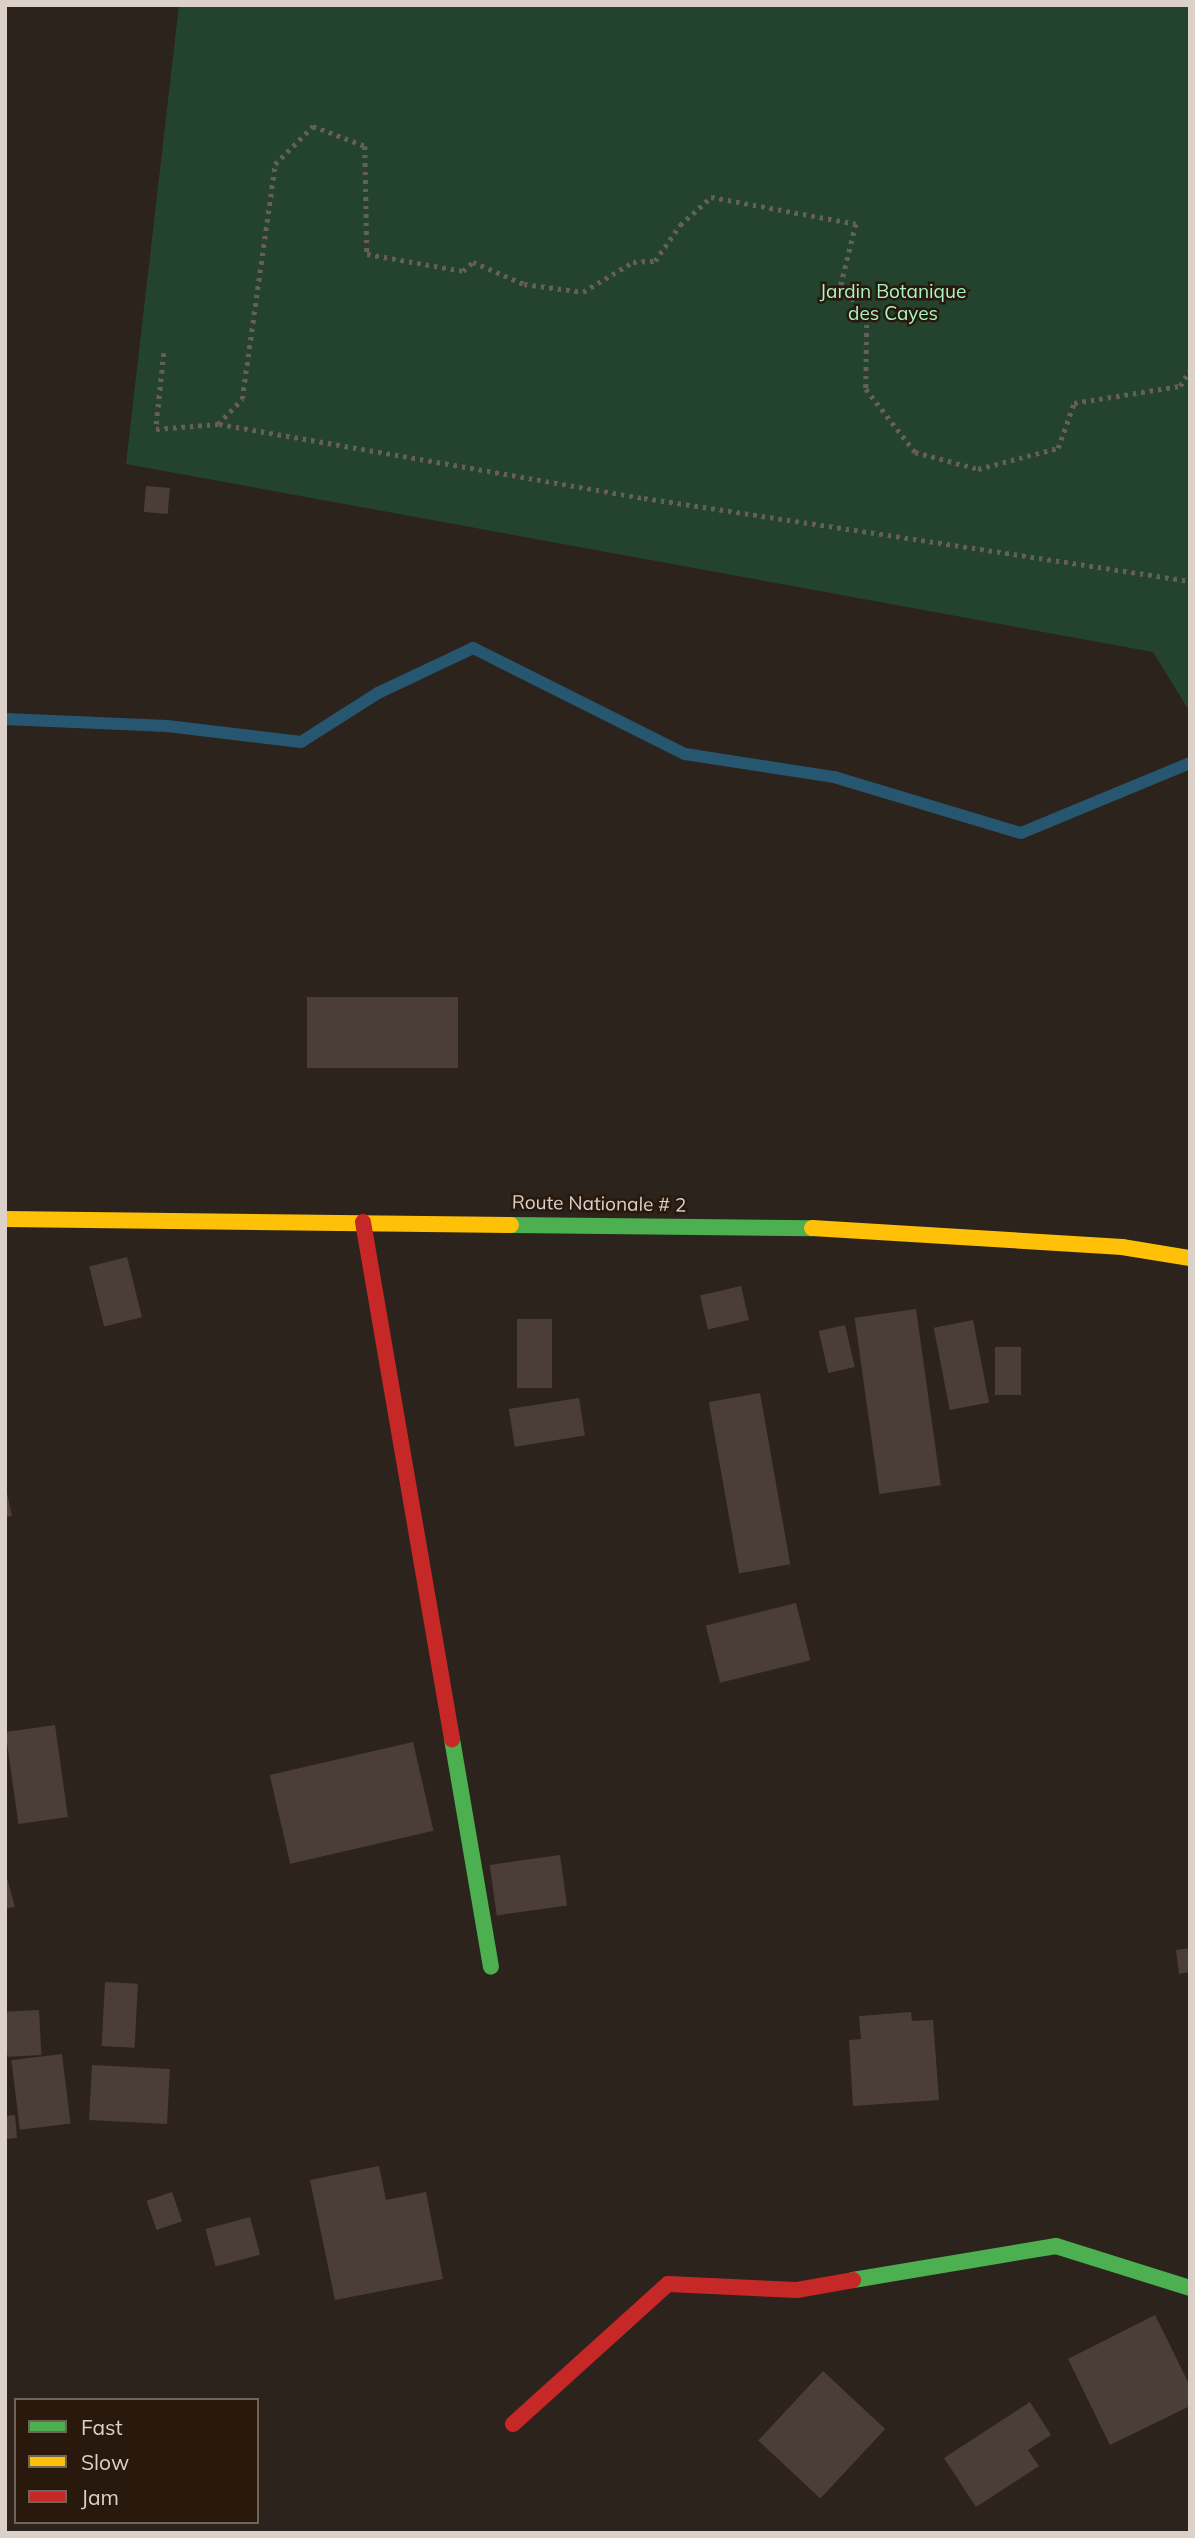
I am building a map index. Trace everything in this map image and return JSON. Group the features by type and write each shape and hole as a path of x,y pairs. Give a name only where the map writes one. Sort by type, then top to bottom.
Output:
{"street":[{"name":"Route Nationale # 2","path":"5,1219 807,1228 1122,1247 1190,1258"},
{"path":"363,1222 491,1967"},
{"path":"513,2424 668,2284 797,2290 1056,2246 1190,2288"}],"path":[{"path":"218,424 242,399 275,164 313,126 365,146 367,254 463,271 474,262 524,284 583,292 634,262 654,261 680,225 711,197 856,224 841,285 867,316 866,389 915,452 965,466 978,469 1058,448 1074,403 1180,386 1190,370"},
{"path":"164,354 156,429 218,424 644,498 1190,581"}],"green space":[{"name":"Jardin Botanique des Cayes","path":"179,5 1190,5 1190,712 1153,652 126,464"}],"building":[{"path":"146,486 170,488 168,514 144,512"},
{"path":"307,997 458,997 458,1068 307,1068"},
{"path":"127,1257 142,1317 104,1327 89,1266"},
{"path":"741,1286 749,1320 708,1330 700,1295"},
{"path":"916,1309 941,1485 879,1494 855,1318"},
{"path":"517,1319 552,1319 552,1388 517,1388"},
{"path":"973,1320 989,1402 950,1410 934,1328"},
{"path":"845,1325 855,1367 828,1373 819,1331"},
{"path":"995,1347 1021,1347 1021,1395 995,1395"},
{"path":"760,1393 790,1564 739,1573 709,1402"},
{"path":"579,1398 585,1436 515,1447 509,1409"},
{"path":"5,1484 12,1516 5,1517"},
{"path":"796,1603 810,1660 720,1683 706,1625"},
{"path":"55,1725 68,1817 18,1824 5,1732"},
{"path":"413,1742 433,1831 290,1864 270,1775"},
{"path":"560,1855 567,1906 497,1915 490,1865"},
{"path":"5,1875 15,1907 5,1909"},
{"path":"1190,1948 1190,1972 1179,1974 1176,1950"},
{"path":"105,1982 138,1984 135,2048 102,2046"},
{"path":"39,2010 41,2055 7,2057 5,2012"},
{"path":"911,2012 912,2021 933,2020 939,2100 853,2106 849,2040 861,2039 859,2016"},
{"path":"62,2054 71,2123 20,2130 11,2060"},
{"path":"92,2065 170,2069 167,2124 89,2120"},
{"path":"15,2115 17,2138 5,2139 5,2116"},
{"path":"379,2166 386,2200 426,2192 443,2279 335,2300 310,2180"},
{"path":"172,2192 182,2221 157,2230 146,2201"},
{"path":"250,2217 260,2255 216,2267 206,2229"},
{"path":"1155,2315 1190,2386 1190,2406 1110,2445 1068,2359"},
{"path":"823,2371 885,2429 820,2498 758,2440"},
{"path":"1030,2402 1051,2435 1028,2450 1039,2466 976,2507 944,2458"}],"waterway":[{"path":"5,719 167,726 301,742 378,693 473,648 685,754 834,777 1021,833 1190,763"}],"traffic: fast":[{"path":"511,1225 812,1228"},
{"path":"452,1739 491,1967"},
{"path":"853,2280 1056,2246 1190,2288"}],"traffic: slow":[{"path":"5,1219 511,1225"},
{"path":"812,1228 1122,1247 1190,1258"}],"traffic: jam":[{"path":"363,1222 452,1739"},
{"path":"513,2424 668,2284 797,2290 853,2280"}]}
